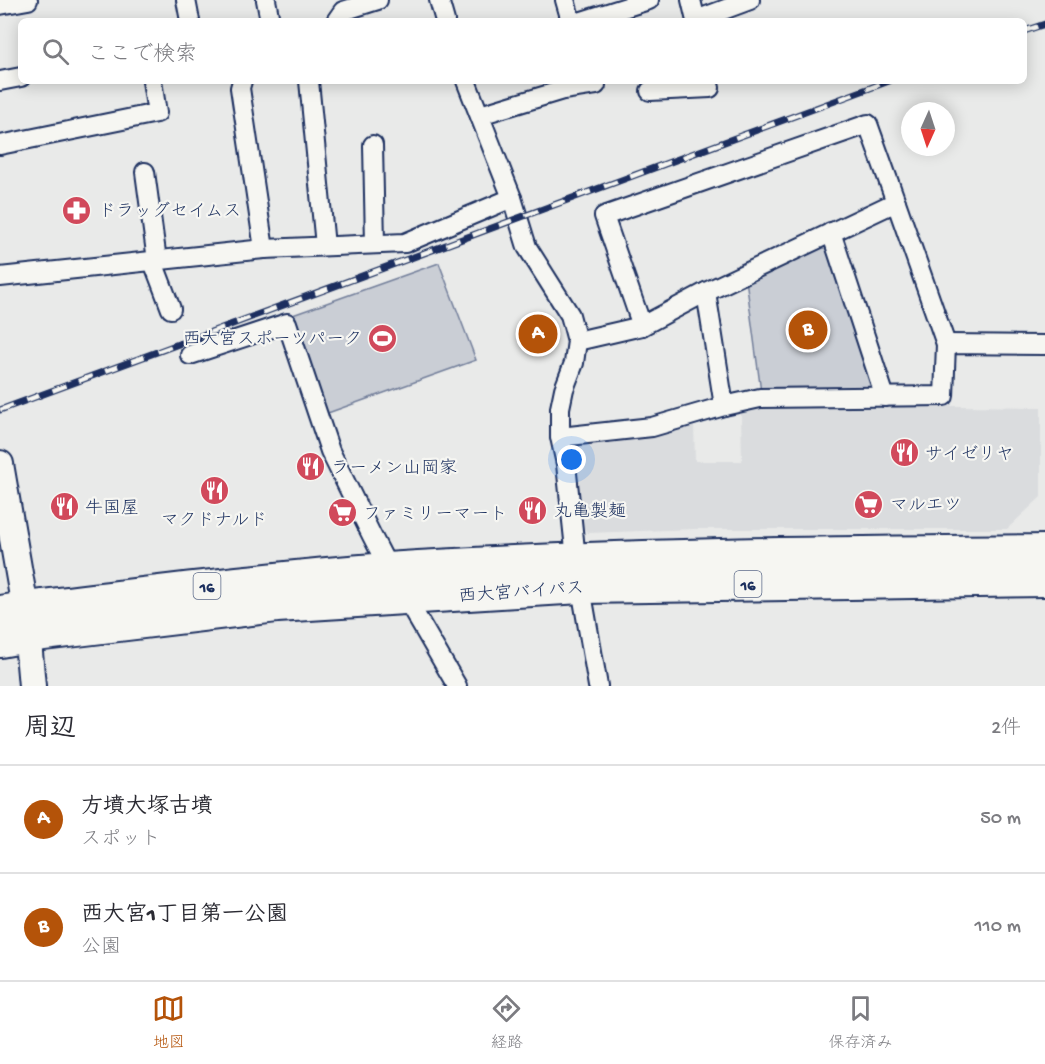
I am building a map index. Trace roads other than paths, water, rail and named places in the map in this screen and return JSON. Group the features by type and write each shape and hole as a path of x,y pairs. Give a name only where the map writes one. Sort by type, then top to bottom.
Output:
{"highway":[{"name":"西大宮バイパス","path":"13,624 406,598 578,573 1045,551"},
{"name":"西大宮バイパス","path":"13,624 289,577 389,569 1045,580"}],"main road":[{"path":"0,464 13,624 32,686"}],"street":[{"path":"0,5 28,0"},
{"path":"186,0 189,18"},
{"path":"266,0 269,18"},
{"path":"340,11 378,0"},
{"path":"439,0 444,18"},
{"path":"565,0 570,18"},
{"path":"592,18 649,0"},
{"path":"691,0 696,18"},
{"path":"701,18 750,0"},
{"path":"0,81 18,78"},
{"path":"0,145 157,113 152,84"},
{"path":"241,84 264,249"},
{"path":"309,84 325,246"},
{"path":"467,84 512,198 527,248 570,315 577,341 574,363 564,388 560,408 560,436 566,464 578,573 598,686"},
{"path":"650,91 710,88 709,84"},
{"path":"480,115 563,90 596,85"},
{"path":"560,436 652,428 724,406 760,398 944,396 946,344 868,124 604,216 642,326"},
{"path":"373,145 375,244"},
{"path":"145,172 155,267 171,309"},
{"path":"0,277 264,249 405,243 512,198"},
{"path":"577,341 642,326 706,292 896,202"},
{"path":"831,232 885,397"},
{"path":"706,292 724,406"},
{"path":"190,355 287,323 330,451 389,569 457,686"},
{"path":"946,344 1045,345"}],"railway":[{"path":"1027,30 1045,24"},
{"path":"0,410 881,84"}],"place":[{"name":"ドラッグセイムス","path":"77,210"},
{"name":"西大宮1丁目第一公園","path":"808,330"},
{"name":"方墳大塚古墳","path":"538,334"},
{"name":"西大宮スポーツパーク","path":"383,338"},
{"name":"サイゼリヤ","path":"904,453"},
{"name":"ラーメン山岡家","path":"310,467"},
{"name":"マクドナルド","path":"214,490"},
{"name":"マルエツ","path":"869,504"},
{"name":"牛国屋","path":"64,507"},
{"name":"丸亀製麺","path":"533,510"},
{"name":"ファミリーマート","path":"342,513"}]}
